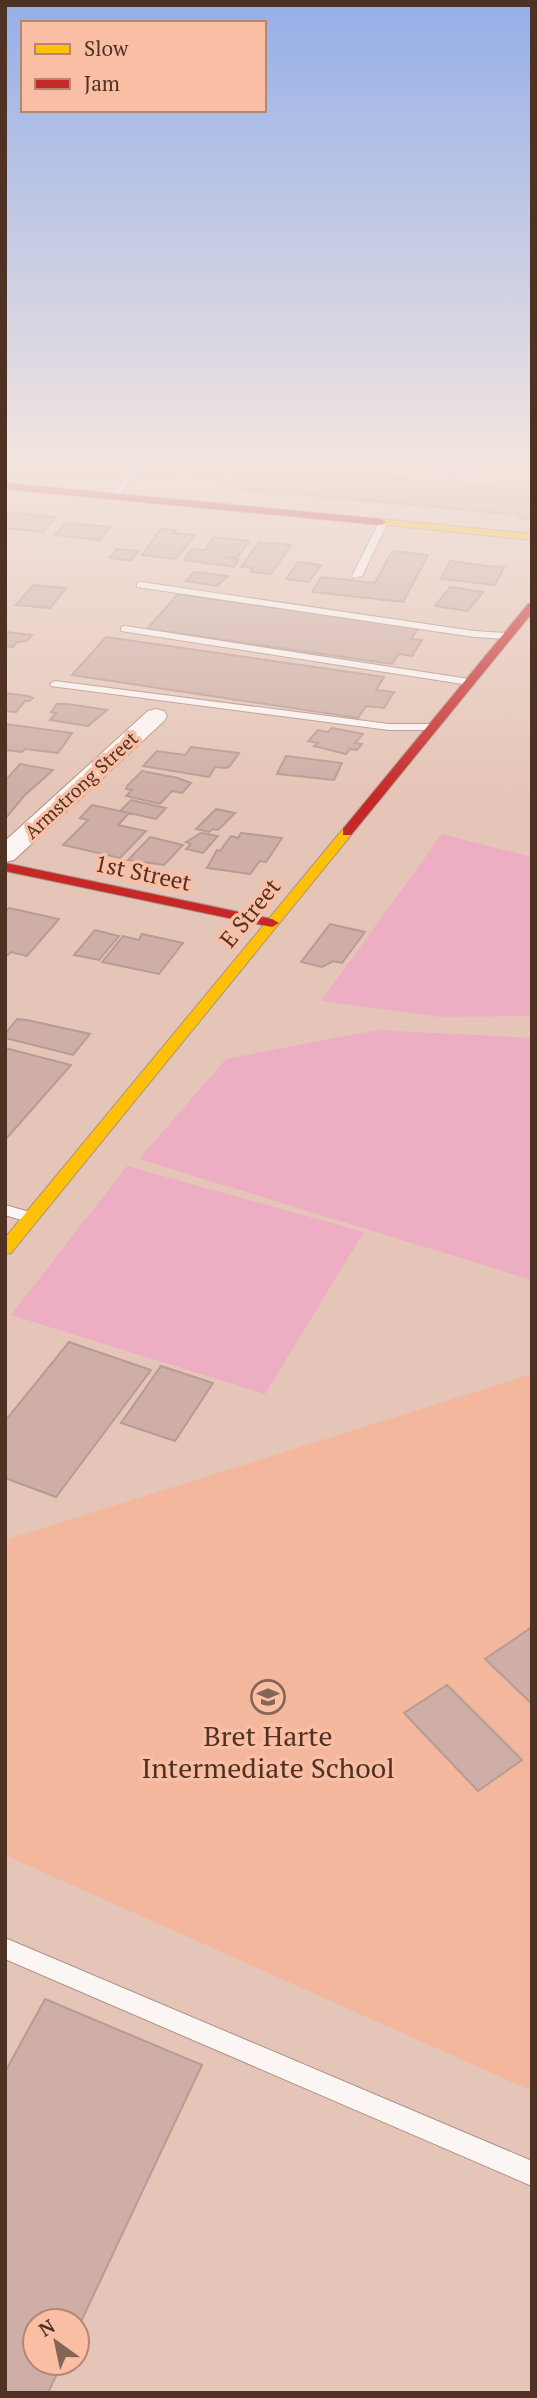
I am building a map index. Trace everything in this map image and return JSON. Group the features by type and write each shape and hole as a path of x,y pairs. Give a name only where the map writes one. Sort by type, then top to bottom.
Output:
{"street":[{"name":"E Street","path":"5,1249 532,606"},
{"name":"Armstrong Street","path":"5,855 156,716"},
{"name":"1st Street","path":"5,867 272,923"}],"lane":[{"path":"357,576 359,572"},
{"path":"141,585 474,634 506,636"},
{"path":"125,629 469,682"},
{"path":"55,684 389,727 433,726"},
{"path":"5,1210 31,1217"},
{"path":"5,1948 532,2174"}],"shaded area":[{"path":"442,834 532,857 532,1016 440,1017 321,1001"},
{"path":"377,1030 532,1038 532,1280 139,1159 226,1059"},
{"path":"127,1166 364,1232 265,1394 11,1315"},
{"name":"Bret Harte Intermediate School","path":"532,1374 532,2091 5,1855 5,1540"}],"building":[{"path":"194,572 228,576 217,586 186,581"},
{"path":"291,572 316,572 309,582 286,579"},
{"path":"381,572 419,572 403,602 312,592 321,577 375,583"},
{"path":"445,572 502,572 495,585 441,579"},
{"path":"33,585 66,588 50,608 16,605"},
{"path":"450,587 483,592 468,611 435,606"},
{"path":"178,594 419,627 411,639 422,640 412,656 399,654 392,664 147,629"},
{"path":"5,632 32,635 27,641 17,642 13,647 5,646"},
{"path":"106,637 384,677 376,690 394,692 384,708 366,706 358,718 72,675"},
{"path":"5,693 33,698 25,701 16,712 5,711"},
{"path":"57,704 107,710 88,726 50,720 56,713 51,712"},
{"path":"5,724 72,733 58,753 25,749 22,752 5,750"},
{"path":"332,728 363,734 355,743 362,744 357,750 350,749 346,754 314,746 318,743 308,741 318,730 328,732"},
{"path":"191,747 239,753 230,766 215,767 209,777 143,766 157,751 185,755"},
{"path":"286,756 342,763 334,780 277,774"},
{"path":"20,764 53,770 24,796 5,819 5,781"},
{"path":"142,771 191,783 182,793 172,791 160,804 126,796 132,790 126,789 127,786"},
{"path":"131,800 166,808 156,819 120,811"},
{"path":"92,805 129,813 118,825 146,831 120,858 63,845 88,820 80,818"},
{"path":"216,809 235,813 218,830 209,832 196,829"},
{"path":"201,833 218,836 203,853 186,849 191,844 186,842"},
{"path":"241,833 282,838 266,862 260,861 250,874 207,868 217,850 220,851 231,836 238,838"},
{"path":"150,837 183,845 164,865 128,860"},
{"path":"9,908 59,919 27,956 11,952 5,955 5,912"},
{"path":"330,924 365,932 342,963 333,961 322,967 301,962"},
{"path":"95,930 119,936 99,960 74,955"},
{"path":"142,934 183,943 159,974 102,962 123,936 139,940"},
{"path":"17,1019 90,1034 73,1055 5,1038 5,1034"},
{"path":"5,1048 71,1065 5,1140"},
{"path":"69,1342 151,1370 56,1497 5,1478 5,1421"},
{"path":"161,1366 213,1383 175,1441 121,1423"},
{"path":"532,1627 532,1704 485,1659"},
{"path":"447,1685 522,1760 478,1791 404,1713"},
{"path":"45,1999 202,2065 88,2307 21,2307 21,2377 55,2377 48,2393 5,2393 5,2072"}],"traffic: slow":[{"path":"5,1249 347,832"}],"traffic: jam":[{"path":"347,832 532,606"},
{"path":"5,867 272,923"}],"place":[{"name":"Bret Harte Intermediate School","path":"268,1697"}]}
